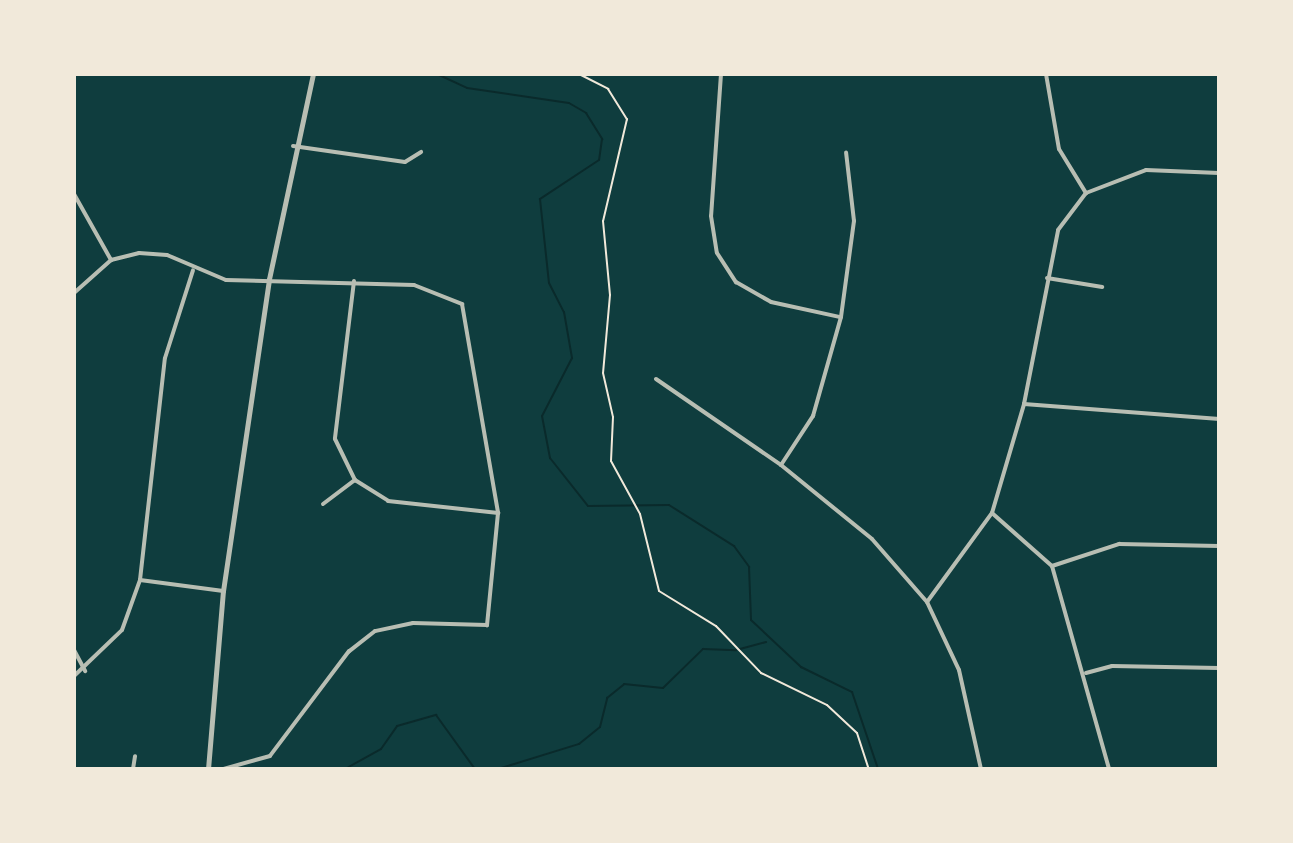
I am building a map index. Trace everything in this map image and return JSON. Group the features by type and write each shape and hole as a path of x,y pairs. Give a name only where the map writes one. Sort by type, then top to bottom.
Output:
{"street":[{"path":"208,769 223,591 269,279 293,146 313,74"},
{"path":"721,74 711,216 717,253 736,282 771,302 841,317"},
{"path":"1046,74 1059,149 1086,193"},
{"path":"293,146 405,162 421,152"},
{"path":"781,465 813,416 841,317 854,221 846,152"},
{"path":"927,602 992,513 1024,404 1058,230 1086,193 1146,170 1219,173"},
{"path":"74,194 111,260"},
{"path":"74,293 111,260 167,255 193,270 226,280 354,281 414,285 462,304 498,513 487,625 413,623 375,631 349,651 270,756 223,769"},
{"path":"74,676 85,671 122,630 140,580 165,358 193,270"},
{"path":"1047,278 1102,287"},
{"path":"354,281 335,439 355,480 388,501 498,513"},
{"path":"656,379 781,465 872,539 927,602 959,670 981,769"},
{"path":"1024,404 1219,419"},
{"path":"323,504 355,480"},
{"path":"992,513 1052,566 1086,673 1109,769"},
{"path":"1052,566 1119,544 1219,546"},
{"path":"140,580 223,591"},
{"path":"74,650 85,671"},
{"path":"1086,673 1112,666 1219,668"},
{"path":"133,769 135,756"},
{"path":"704,769 724,769"}],"path":[{"path":"579,74 608,89 627,119 603,221 610,295 603,373 613,417 611,461 637,509 659,591 716,626 761,673 827,705 857,733 869,769"}],"waterway":[{"path":"437,74 467,88 569,103 586,113 602,139 599,160 540,199 549,283 564,312 572,358 542,416 550,458 588,506 669,505 734,546 749,567 751,620 801,667 852,692 878,769"},
{"path":"740,649 766,642"},
{"path":"498,769 579,744 600,727 607,698 624,684 663,688 703,649 736,650"},
{"path":"345,769 381,749 397,726 436,715 475,769"}]}
